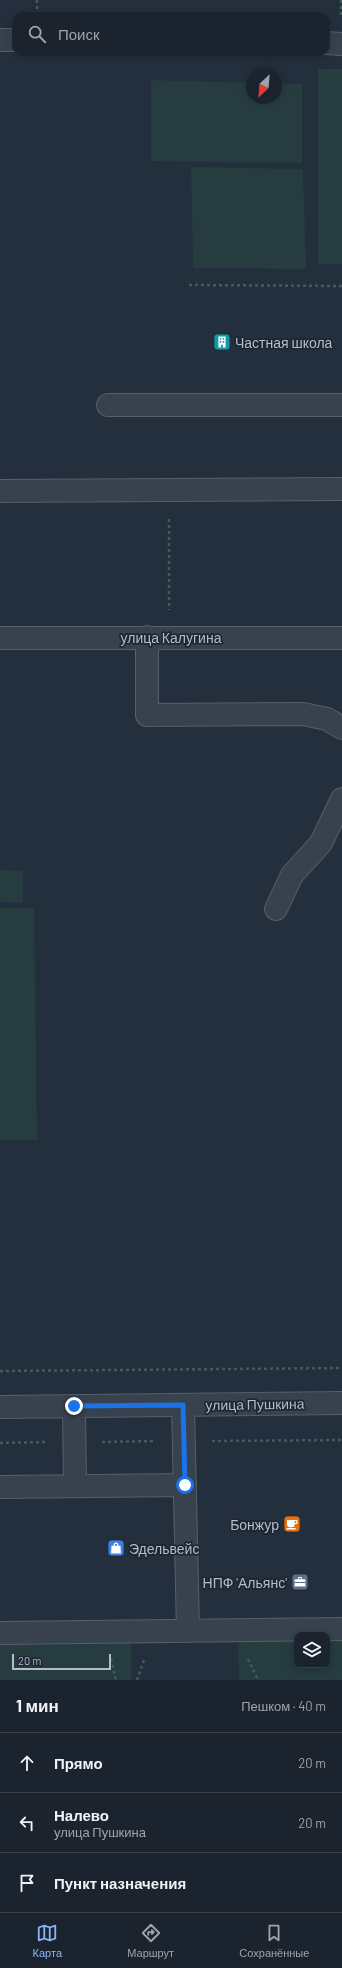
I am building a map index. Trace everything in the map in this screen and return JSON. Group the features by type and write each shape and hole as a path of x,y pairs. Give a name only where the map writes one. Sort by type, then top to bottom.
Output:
{"street":[{"path":"0,40 12,40"},
{"path":"330,44 342,44"},
{"path":"108,405 342,405"},
{"path":"0,491 342,489"},
{"path":"147,637 147,715 303,714 327,719 342,728"},
{"name":"улица Калугина","path":"0,638 342,638"},
{"path":"276,909 292,875 321,843 342,799"},
{"name":"улица Пушкина","path":"0,1407 342,1403"},
{"path":"183,1405 188,1631"},
{"path":"74,1406 75,1486"},
{"path":"0,1487 185,1485"},
{"path":"0,1633 342,1629"}],"path":[{"path":"36,0 37,12"},
{"path":"189,285 342,286"},
{"path":"169,490 169,614"},
{"path":"0,1371 342,1368"}],"green space":[{"path":"318,69 342,69 342,264 318,264"},
{"path":"151,80 246,83 246,104 282,104 282,83 302,84 302,163 151,161"},
{"path":"191,167 303,169 306,269 193,268"},
{"path":"0,870 23,871 23,903 0,902"},
{"path":"0,908 34,908 37,1140 0,1140"},
{"path":"294,1633 294,1668 330,1668 330,1633 342,1633 342,1680 239,1680 238,1634"},
{"path":"131,1638 131,1680 0,1680 0,1639"}],"place":[{"name":"Частная школа","path":"222,342"},
{"name":"Бонжур","path":"292,1524"},
{"name":"Эдельвейс","path":"116,1548"},
{"name":"НПФ 'Альянс'","path":"300,1582"}],"route":[{"path":"74,1406 183,1405 185,1485"}]}
